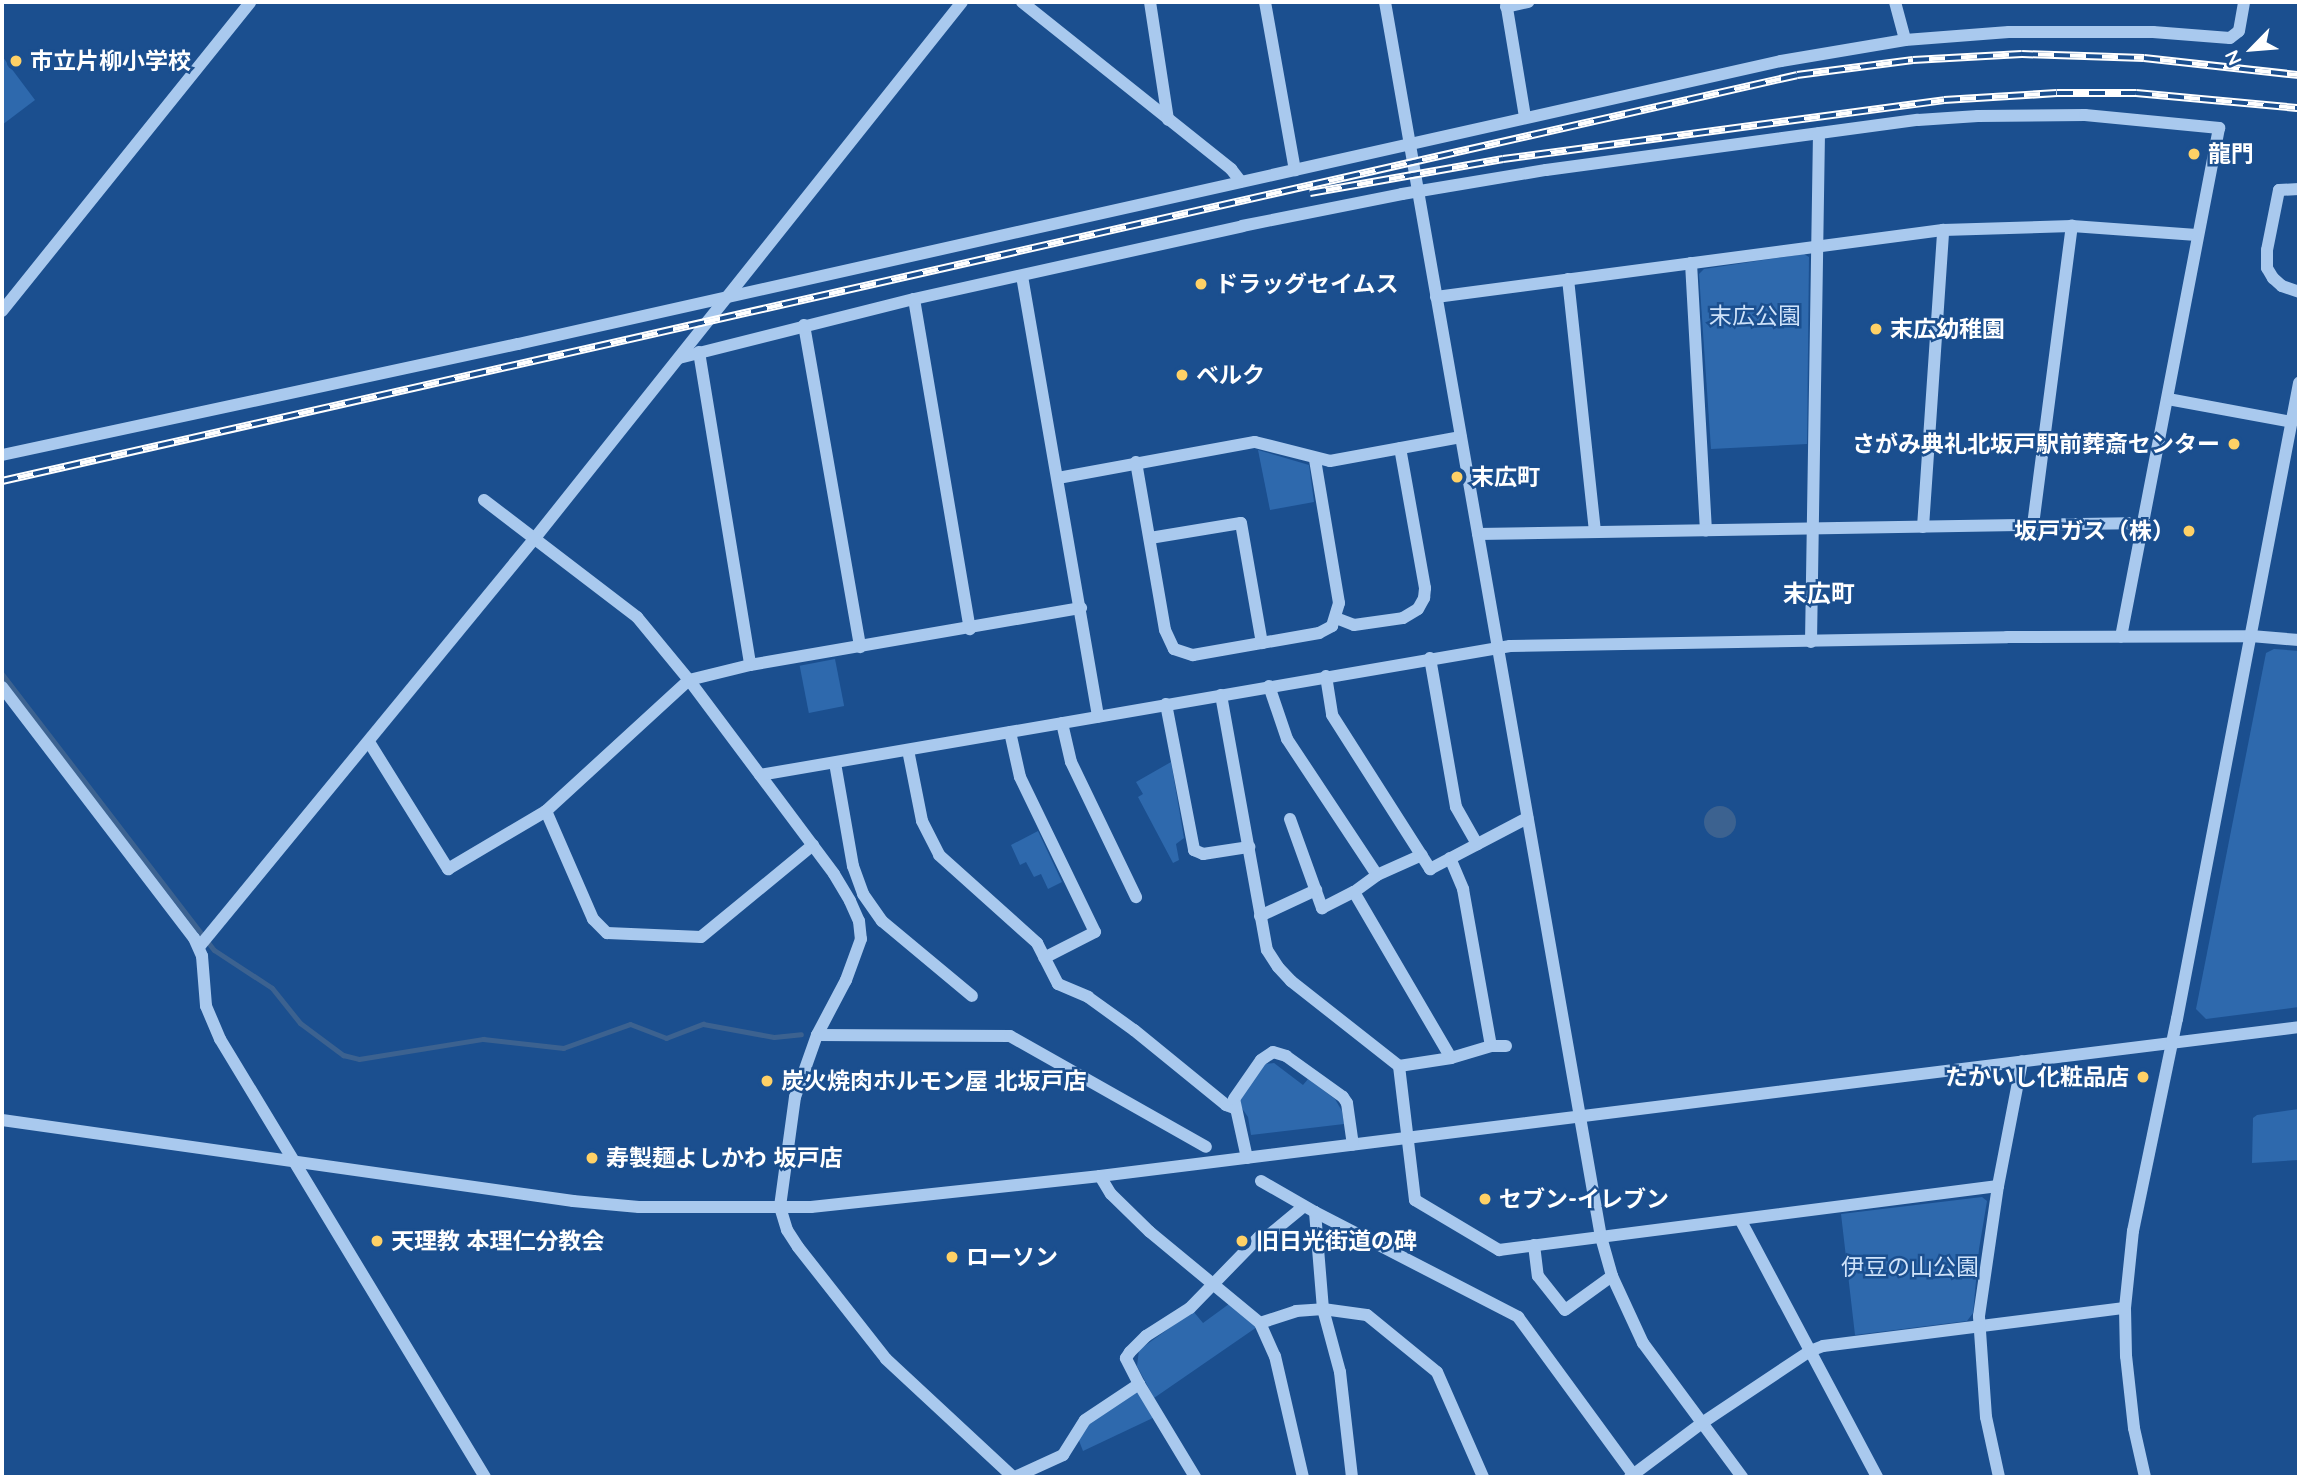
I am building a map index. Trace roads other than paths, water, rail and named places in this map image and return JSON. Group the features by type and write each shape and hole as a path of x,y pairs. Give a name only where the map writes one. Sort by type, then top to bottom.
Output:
{"street":[{"path":"2,311 250,2"},
{"path":"200,947 535,538 962,2"},
{"path":"1022,2 1231,169 1241,182"},
{"path":"1150,2 1168,120"},
{"path":"1265,2 1295,170"},
{"path":"1385,2 1601,1237 1612,1276 1643,1343 1742,1477"},
{"path":"1525,117 1506,4 1528,2"},
{"path":"1895,2 1905,40"},
{"path":"2,455 1781,61 1905,40 2059,30 2153,32 2230,38 2239,31 2244,2"},
{"path":"679,358 914,299 1296,214 1546,170 1819,133 1978,116 2085,115 2220,128 2197,235 2121,636"},
{"path":"1811,642 1819,133"},
{"path":"2299,189 2279,190 2267,250 2267,268 2273,278 2283,286 2299,292"},
{"path":"1436,298 1943,230 2072,226 2197,235"},
{"path":"2033,525 2072,226"},
{"path":"1923,527 1943,230"},
{"path":"1691,263 1706,531"},
{"path":"1023,276 1098,716"},
{"path":"1568,279 1595,532"},
{"path":"914,299 970,629"},
{"path":"804,325 860,647"},
{"path":"699,352 750,665"},
{"path":"2145,1477 2129,1393 2125,1308 2133,1231 2173,1043 2299,383"},
{"path":"2168,399 2292,422"},
{"path":"1058,478 1255,442 1266,442 1315,459 1331,461 1461,437"},
{"path":"1336,618 1354,625 1403,618 1418,609 1424,598 1425,588 1401,449"},
{"path":"1136,462 1165,630 1174,649 1193,655 1319,633 1332,626 1339,603 1315,459"},
{"path":"484,500 637,617 689,680 813,845 834,874 859,921 862,931 846,980 817,1035 794,1097 780,1206 787,1230 798,1247 886,1359 1014,1477 1063,1455 1084,1420 1139,1384"},
{"path":"1150,538 1241,523 1262,643"},
{"path":"1478,534 2144,523"},
{"path":"369,742 448,869 546,811 689,680 750,665 1081,608"},
{"path":"760,775 1498,647 2121,636 2251,636 2299,640"},
{"path":"1430,658 1456,807 1477,844"},
{"path":"1326,676 1332,715 1430,869 1528,818"},
{"path":"1269,686 1287,739 1377,875"},
{"path":"2,687 200,947 210,1020 485,1477"},
{"path":"1221,695 1267,950 1291,981 1399,1066 1414,1194 1419,1204 1499,1250 1998,1186"},
{"path":"1166,704 1194,850 1202,854 1249,847"},
{"path":"1062,723 1071,762 1136,897"},
{"path":"1010,732 1020,778 1095,932 1044,958"},
{"path":"908,750 922,821 939,855 1037,943 1058,984 1088,997 1134,1030 1226,1105 1234,1108"},
{"path":"835,763 853,866 863,894 882,921 972,996"},
{"path":"546,811 593,919 599,929 607,933 701,937 813,845"},
{"path":"1290,819 1322,908 1354,892 1377,875 1422,855"},
{"path":"1450,858 1463,889 1491,1046"},
{"path":"1260,916 1316,890"},
{"path":"1354,892 1451,1058"},
{"path":"2,1120 296,1164 625,1206 845,1205 1100,1176 2299,1027"},
{"path":"817,1035 1010,1036 1206,1147"},
{"path":"1399,1066 1451,1058 1491,1046 1506,1046"},
{"path":"1247,1158 1234,1108 1236,1093 1266,1055 1279,1052 1343,1097 1353,1144"},
{"path":"1999,1477 1986,1416 1980,1326 1998,1186 2022,1061"},
{"path":"1100,1176 1111,1194 1150,1232 1260,1323 1275,1356 1303,1477"},
{"path":"1261,1181 1518,1317 1633,1477 1702,1423 1810,1351 1823,1346 2125,1308"},
{"path":"1195,1477 1126,1358 1146,1336 1190,1308 1259,1237 1269,1235 1310,1209"},
{"path":"1310,1209 1323,1309 1340,1371 1352,1477"},
{"path":"1741,1221 1878,1477"},
{"path":"1534,1245 1538,1276 1565,1310 1612,1276"},
{"path":"1260,1323 1296,1311 1323,1309 1367,1315 1437,1372 1483,1477"}],"waterway":[{"path":"2,674 214,950 272,988 300,1023 343,1055 359,1059 483,1039 563,1048 630,1024 666,1038 703,1024 774,1037 801,1034"}],"railway":[{"path":"2,481 1797,75 1913,60 2022,54 2144,58 2299,75"},
{"path":"1310,193 1503,159 1944,100 2057,93 2136,93 2299,108"}],"place":[{"name":"市立片柳小学校","path":"16,61"},
{"name":"龍門","path":"2194,154"},
{"name":"ドラッグセイムス","path":"1201,284"},
{"name":"末広幼稚園","path":"1876,329"},
{"name":"ベルク","path":"1182,375"},
{"name":"さがみ典礼北坂戸駅前葬斎センター","path":"2234,444"},
{"name":"末広町","path":"1457,477"},
{"name":"坂戸ガス（株）","path":"2189,531"},
{"name":"たかいし化粧品店","path":"2143,1077"},
{"name":"炭火焼肉ホルモン屋 北坂戸店","path":"767,1081"},
{"name":"寿製麺よしかわ 坂戸店","path":"592,1158"},
{"name":"セブン-イレブン","path":"1485,1199"},
{"name":"天理教 本理仁分教会","path":"377,1241"},
{"name":"旧日光街道の碑","path":"1242,1241"},
{"name":"ローソン","path":"952,1257"}],"district":[{"name":"末広町","path":"1819,594"}],"park label":[{"name":"末広公園","path":"1755,316"},
{"name":"伊豆の山公園","path":"1910,1267"}]}
